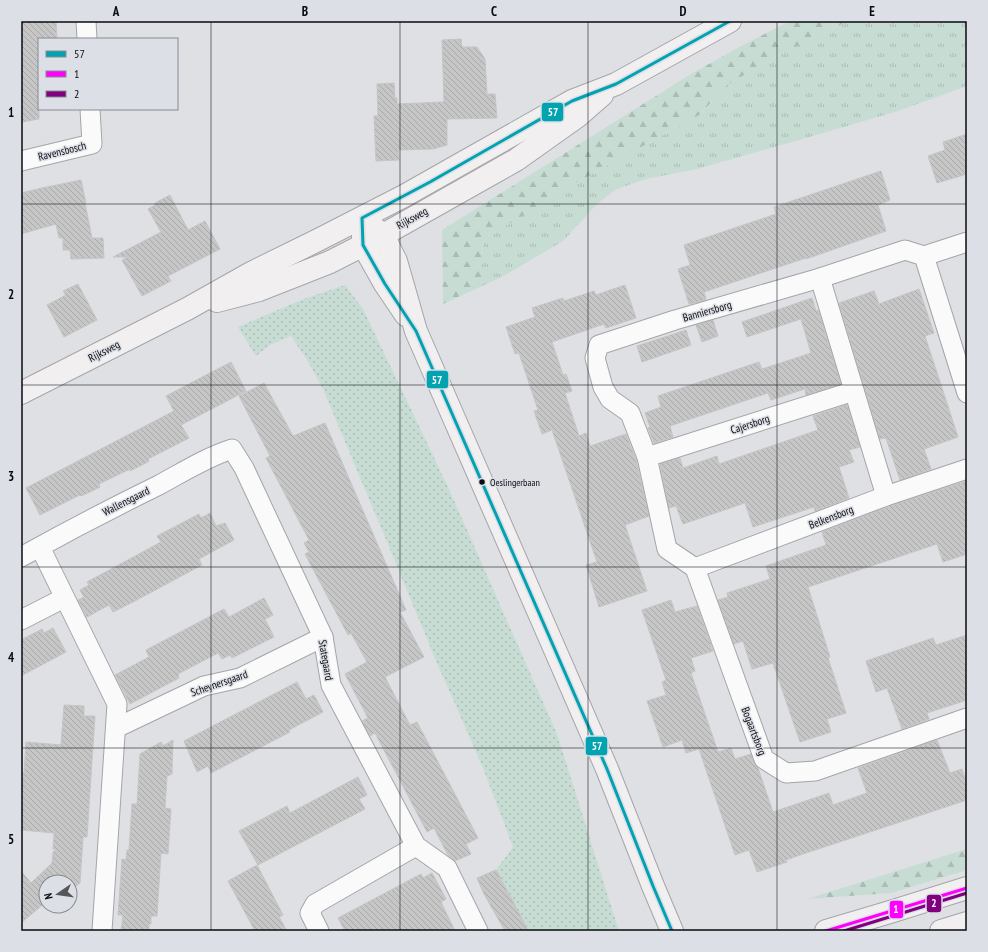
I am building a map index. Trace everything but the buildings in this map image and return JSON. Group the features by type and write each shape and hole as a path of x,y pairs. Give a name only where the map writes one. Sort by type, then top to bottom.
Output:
{"main road":[{"name":"Rijksweg","path":"21,393 187,309 251,273 362,218 424,185 572,101 616,84 730,21"},
{"name":"Rijksweg","path":"187,309 259,290 330,262 383,235 516,160 578,116 616,84"},
{"path":"362,218 383,235 396,261 416,331 607,769 672,931"},
{"path":"362,218 363,245 385,284 416,331"},
{"path":"826,931 967,888"},
{"path":"941,931 967,923"}],"street":[{"path":"86,21 87,38"},
{"name":"Ravensbosch","path":"21,161 92,144 90,110"},
{"path":"967,242 924,256 967,393"},
{"name":"Banniersborg","path":"695,568 667,549 647,457 630,413 610,399 603,387 595,358 599,345 675,320 820,278 905,250 924,256"},
{"path":"820,278 886,496"},
{"name":"Cajersborg","path":"647,457 854,391"},
{"name":"Wallensgaard","path":"21,557 186,470 222,452 232,449"},
{"name":"Stategaard","path":"232,449 244,468 323,637 331,685 416,846 447,868 478,931"},
{"name":"Belkensborg","path":"695,568 886,496 967,469"},
{"path":"40,547 117,704 102,931"},
{"name":"Bogaartsborg","path":"695,568 764,759 786,773 815,771 967,718"},
{"path":"21,620 64,598"},
{"name":"Scheynersgaard","path":"116,728 204,686 240,678 323,637"},
{"path":"319,931 310,913 314,904 416,846"}],"green space":[{"path":"790,21 848,21 783,53 723,87 701,114 559,192 516,220 489,235 483,243 482,286 443,304 442,230 691,74"},
{"path":"848,21 967,21 967,86 898,111 697,169 646,179 617,189 598,203 563,241 502,277 482,286 483,243 489,235 516,220 559,192 701,114 723,87 783,53"},
{"path":"345,285 363,309 448,487 557,734 619,931 527,931 496,870 513,847 483,768 434,656 323,389 306,358 291,336 270,345 256,356 238,327 301,300"},
{"path":"967,849 967,870 891,893 807,899"}],"transit line":[{"name":"57","path":"672,931 607,769 416,331 385,284 363,245 362,218 430,182 572,101 616,84 730,21"},
{"name":"1","path":"826,931 967,888"},
{"name":"2","path":"844,931 967,893"}],"place":[{"name":"Oeslingerbaan","path":"482,482"}]}
